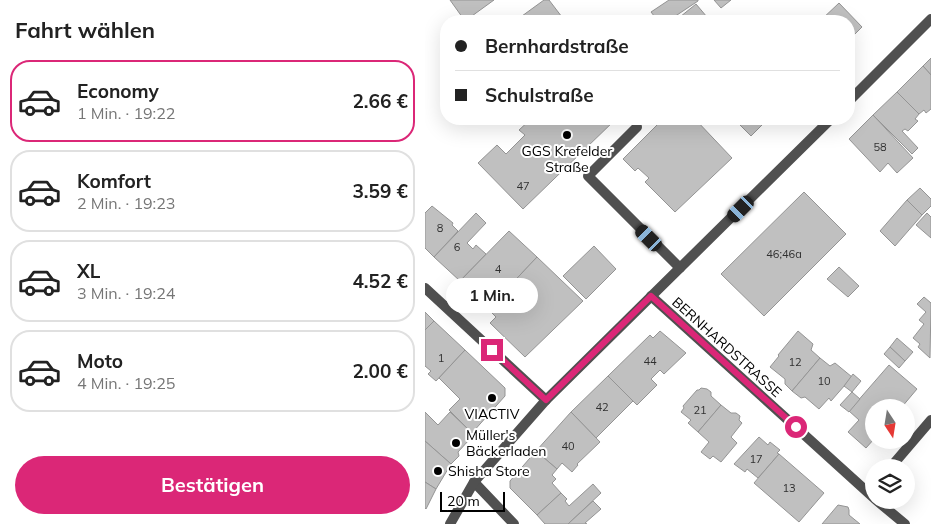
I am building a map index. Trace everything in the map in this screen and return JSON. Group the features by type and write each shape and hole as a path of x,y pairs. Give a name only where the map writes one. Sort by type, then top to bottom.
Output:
{"street":[{"path":"855,96 931,19"},
{"path":"450,524 474,482 546,400 825,125"},
{"path":"637,127 588,176 681,268"},
{"path":"425,288 546,400"},
{"name":"BERNHARDSTRASSE","path":"651,296 865,487"},
{"path":"898,459 931,420"},
{"path":"474,482 514,524"},
{"name":"BERNHARDSTRASSE","path":"889,509 905,524"}],"building":[{"path":"450,0 494,0 473,15 461,15"},
{"path":"544,0 549,0 560,15 523,15"},
{"path":"669,0 698,0 677,15 653,15 651,12"},
{"path":"714,0 731,0 721,8"},
{"path":"839,3 850,15 826,15"},
{"path":"696,4 705,15 682,15"},
{"path":"855,20 862,27 855,34"},
{"path":"931,58 931,75 923,66"},
{"path":"923,66 931,75 931,109 926,113 924,110 919,114 897,92"},
{"path":"897,92 919,114 915,119 918,121 908,131 905,129 902,131 918,148 912,154 873,115"},
{"path":"873,115 913,158 897,173 888,163 880,172 849,139"},
{"path":"524,125 610,125 523,209 478,163 497,145 506,154 525,135 519,130"},
{"path":"657,125 701,125 732,158 675,212 645,182 649,178 638,168 635,171 623,159"},
{"path":"740,125 762,125 751,136"},
{"path":"920,188 931,199 931,206 922,215 907,200"},
{"path":"804,192 846,234 764,316 721,274"},
{"path":"907,200 922,215 895,246 880,231"},
{"path":"432,206 453,223 452,225 458,231 434,257 425,248 425,213"},
{"path":"476,213 486,223 467,243 473,249 476,245 486,254 460,281 434,257"},
{"path":"927,213 931,217 931,238 916,225"},
{"path":"509,231 537,257 488,309 460,281"},
{"path":"594,246 616,269 586,299 563,276"},
{"path":"537,257 583,301 525,357 490,323 496,317 488,309"},
{"path":"839,267 859,286 848,297 827,279"},
{"path":"924,297 931,303 930,358 918,347 920,344 913,338 924,324 919,320 926,312 917,304"},
{"path":"425,312 434,321 425,330"},
{"path":"434,321 465,350 436,381 428,374 431,371 425,366 425,330"},
{"path":"660,331 686,353 664,374 660,370 651,379 657,385 637,405 608,376 650,335 653,338"},
{"path":"798,331 813,344 811,350 820,358 792,391 785,384 785,379 770,367"},
{"path":"897,338 913,352 905,361 890,347"},
{"path":"890,347 905,361 899,368 884,354"},
{"path":"465,350 505,388 505,396 472,433 449,410 460,399 439,378"},
{"path":"820,358 830,366 835,363 852,377 831,401 829,398 819,409 805,397 801,398 792,391"},
{"path":"889,365 917,389 909,399 865,399 865,447 848,432 859,420 849,411"},
{"path":"853,374 861,381 852,392 844,386"},
{"path":"608,376 633,401 596,438 571,412"},
{"path":"701,388 711,392 711,396 721,405 698,432 688,423 691,420 681,412 684,408 683,406"},
{"path":"852,392 860,399 849,412 840,405"},
{"path":"721,405 731,413 736,413 740,416 739,420 742,423 731,437 737,443 721,462 713,456 710,459 701,452 709,442 698,432"},
{"path":"425,412 438,425 450,412 472,433 468,436 469,440 458,452 459,456 451,464 425,441"},
{"path":"571,412 600,442 577,464 572,472 562,463 557,469 536,451"},
{"path":"759,437 768,445 770,442 780,450 777,453 779,454 758,478 747,469 745,472 734,464"},
{"path":"425,441 451,464 436,489 425,482"},
{"path":"536,451 557,469 552,475 556,479 552,483 561,493 537,515 510,488 510,481"},
{"path":"779,454 824,493 799,522 754,483"},
{"path":"425,482 436,489 426,509 425,508"},
{"path":"593,484 601,493 568,524 545,524 537,515 561,493 567,499 565,501 569,506"},
{"path":"593,501 601,509 585,523 587,524 568,524"},
{"path":"838,505 848,507 849,515 860,524 822,524"}],"place":[{"name":"GGS Krefelder Straße","path":"567,135"},
{"name":"VIACTIV","path":"492,398"},
{"name":"Müller's Bäckerladen","path":"456,443"},
{"name":"Shisha Store","path":"438,471"}],"route":[{"path":"492,350 546,400 651,296 796,427"}]}
